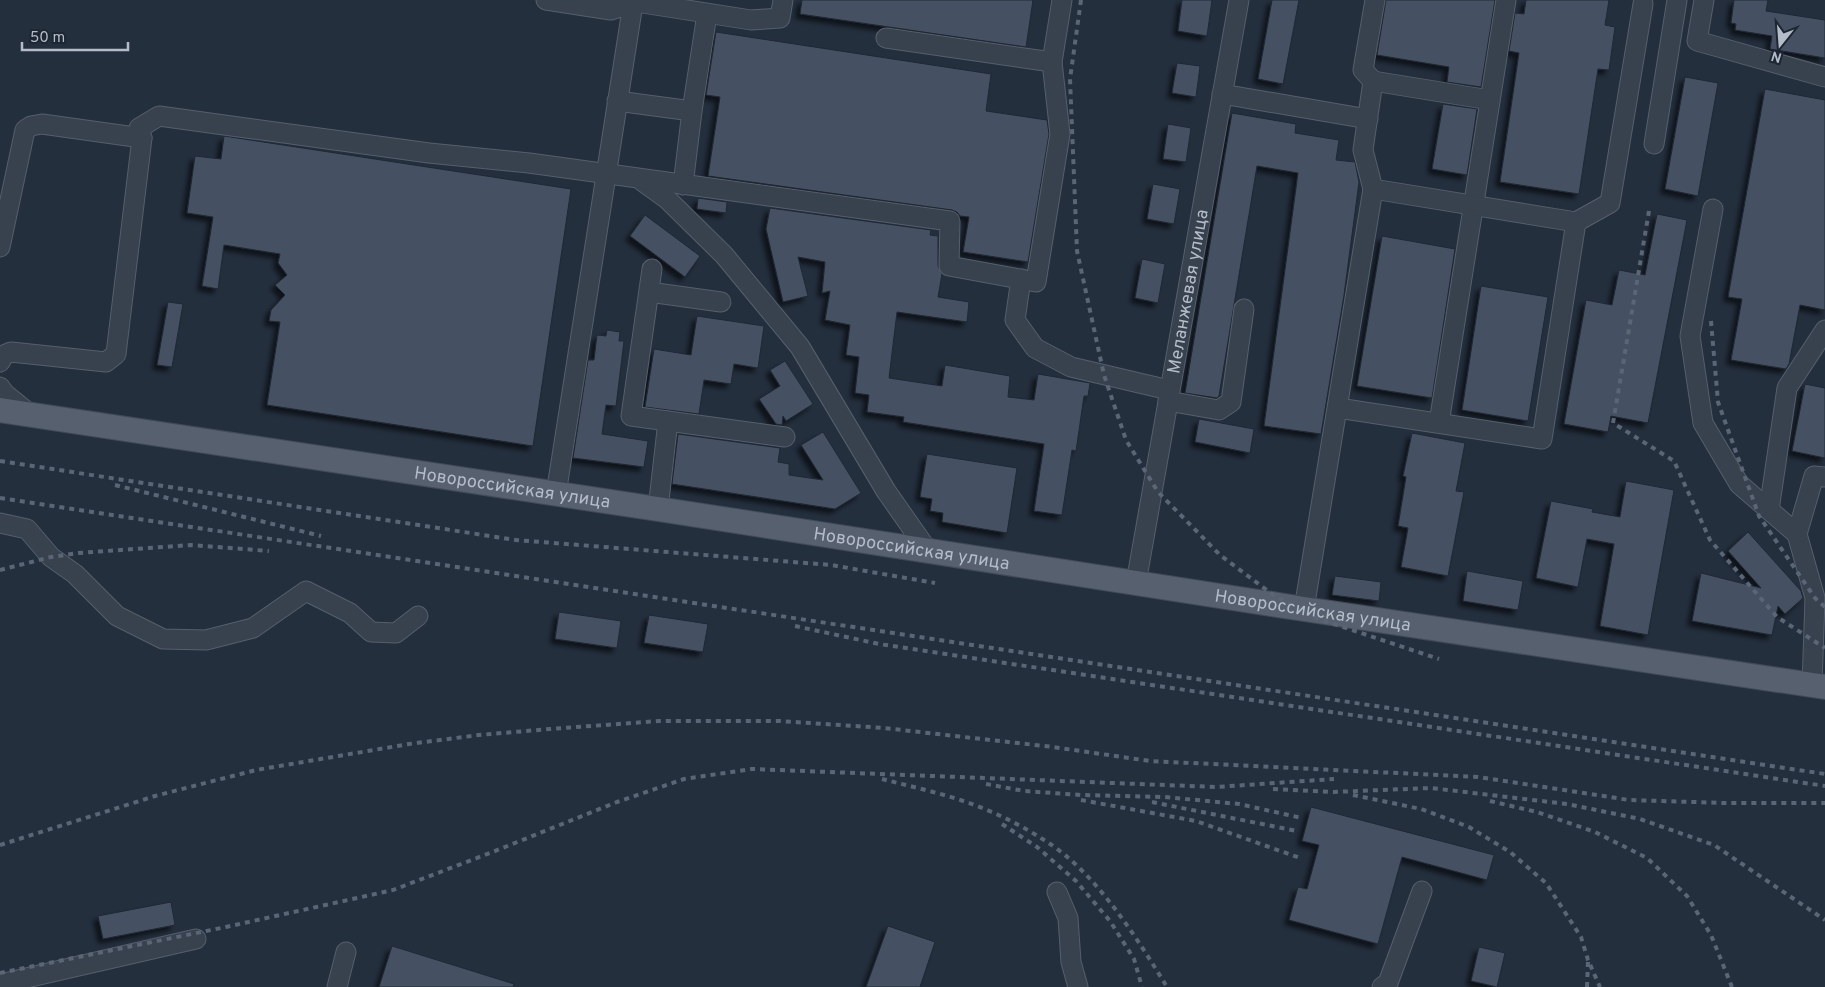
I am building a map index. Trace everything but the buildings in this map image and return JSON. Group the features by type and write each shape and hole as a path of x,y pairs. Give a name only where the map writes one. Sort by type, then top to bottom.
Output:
{"main road":[{"name":"Новороссийская улица","path":"0,410 658,509 1304,610 1818,686"}],"street":[{"path":"546,0 611,10 636,1 751,20 780,18 782,0"},
{"path":"0,362 4,355 11,352 106,362 116,354 142,138 139,128 159,116 421,152 529,163 950,222 949,266 1036,282 1060,134 1052,62 1062,0"},
{"name":"Меланжевая улица","path":"1136,583 1239,0"},
{"path":"1375,0 1363,70 1373,82 1490,100"},
{"path":"1439,423 1506,0"},
{"path":"1654,144 1677,0"},
{"path":"1697,41 1704,0"},
{"path":"556,494 617,101 632,10 636,1"},
{"path":"1373,189 1576,222 1610,203 1643,4"},
{"path":"683,185 707,14"},
{"path":"1671,37 1697,41 1825,77"},
{"path":"886,38 1052,62"},
{"path":"1304,610 1373,189 1363,150 1373,82"},
{"path":"1222,94 1368,119"},
{"path":"617,101 692,111"},
{"path":"0,247 25,130 31,126 42,124 142,138"},
{"path":"639,179 667,199 724,255 800,347 886,491 928,551"},
{"path":"1713,209 1690,336 1703,423 1739,484 1797,534"},
{"path":"1338,408 1542,439 1576,222"},
{"path":"652,269 631,416 785,437"},
{"path":"1021,279 1015,320 1035,348 1071,367 1219,410 1231,402 1244,309"},
{"path":"649,292 721,302"},
{"path":"1769,510 1787,388 1825,330"},
{"path":"0,387 5,394 31,415"},
{"path":"658,509 668,421"},
{"path":"1818,686 1815,598 1797,534 1814,476 1825,477"},
{"path":"0,523 27,529 51,557 75,574 117,616 163,639 206,640 253,628 306,591 350,613 371,632 396,633 418,616"},
{"path":"1382,987 1388,983 1422,891"},
{"path":"1057,892 1068,918 1071,962 1078,987"},
{"path":"0,984 196,939"},
{"path":"337,987 346,952"}],"railway":[{"path":"1081,0 1070,79 1077,251 1104,375 1126,440 1158,492 1220,555 1272,594 1316,618 1439,659"},
{"path":"1649,211 1613,423 1674,461 1710,540 1777,617 1825,648"},
{"path":"1711,321 1718,402 1759,516 1815,598 1825,607"},
{"path":"0,461 516,540 831,565 935,583"},
{"path":"115,485 321,536"},
{"path":"0,498 1825,774"},
{"path":"0,570 51,557 78,553 191,545 269,551"},
{"path":"795,626 879,644 1825,786"},
{"path":"0,845 155,796 256,770 409,744 479,735 659,721 780,721 884,728 1053,747 1150,761 1478,777 1629,800 1725,803 1825,803"},
{"path":"0,973 226,927 393,890 617,802 684,779 752,769 1216,787 1334,779"},
{"path":"882,779 941,794 986,810 1031,832 1065,855 1099,889 1114,908 1167,987"},
{"path":"986,784 1024,791 1081,795 1165,797 1239,804 1302,818"},
{"path":"1273,789 1333,792 1431,788 1567,804 1640,819 1714,845 1825,920"},
{"path":"1353,795 1421,809 1469,827 1510,852 1546,883 1581,937 1588,960 1600,987"},
{"path":"1081,800 1196,821 1300,858"},
{"path":"1490,801 1537,812 1595,832 1647,858 1687,896 1711,935 1732,987"},
{"path":"1152,802 1297,831"},
{"path":"1002,824 1037,847 1076,881 1110,921 1134,959 1142,987"},
{"path":"1587,987 1588,962"}]}
